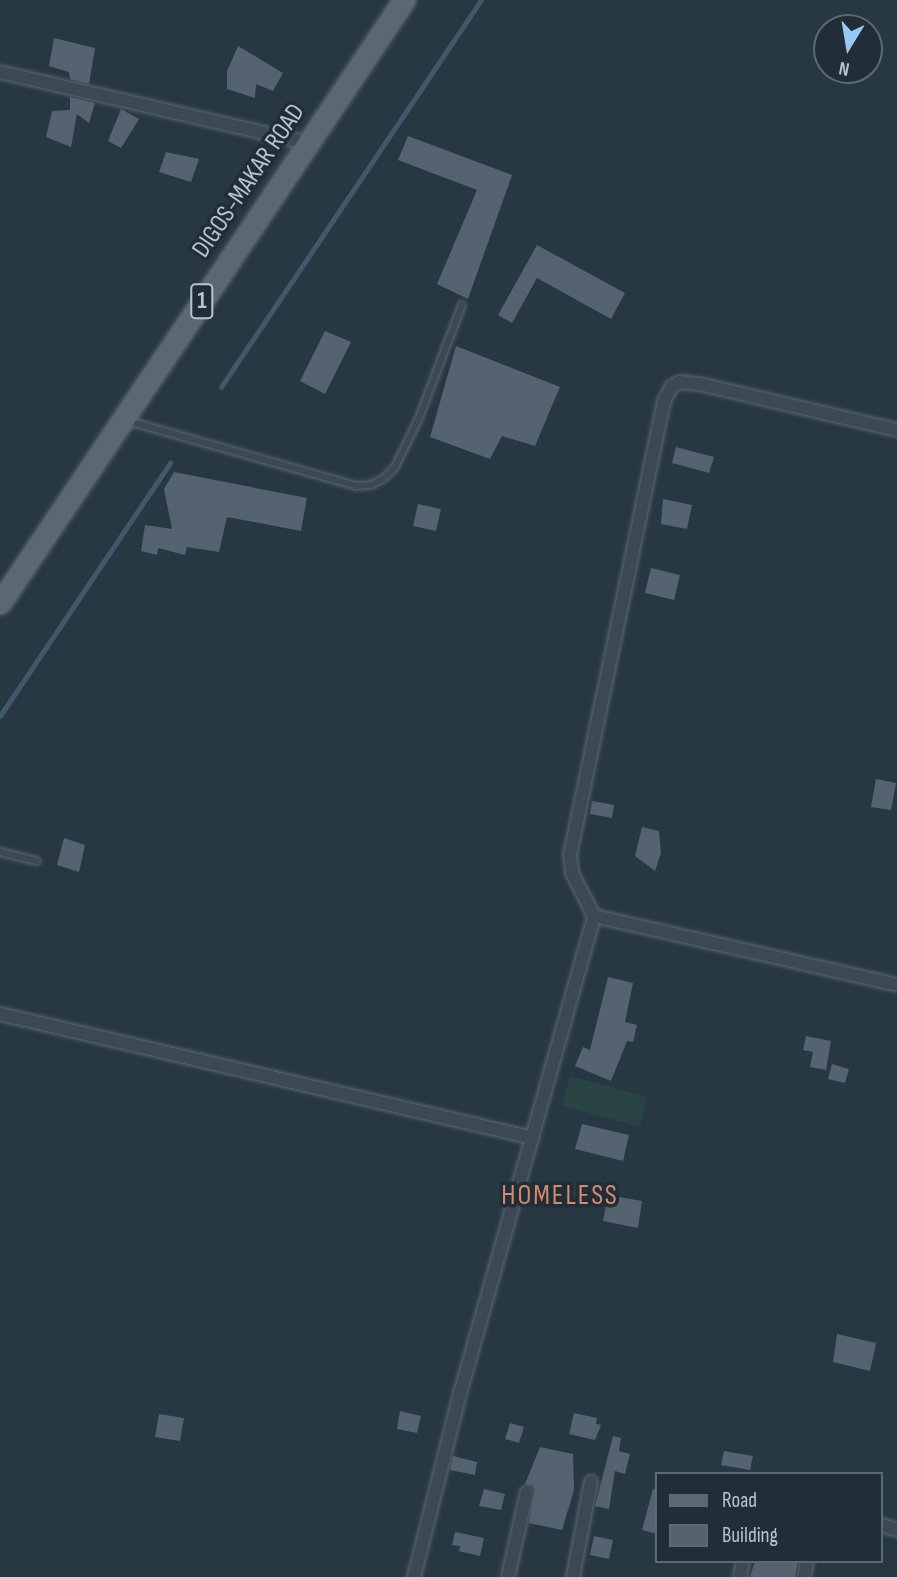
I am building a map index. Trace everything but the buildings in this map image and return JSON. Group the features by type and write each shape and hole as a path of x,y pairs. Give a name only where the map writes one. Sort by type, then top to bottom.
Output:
{"main road":[{"name":"DIGOS-MAKAR ROAD","path":"0,603 404,0"}],"street":[{"path":"0,72 308,143"},
{"path":"414,1577 461,1390 594,916 572,873 571,834 666,394 672,386 688,382 897,430"},
{"path":"594,916 771,954 897,985"},
{"path":"0,1014 533,1138"},
{"path":"573,1577 592,1482"},
{"path":"508,1577 527,1492"}],"lane":[{"path":"123,419 356,486 371,485 383,479 394,467 419,418 462,305"},
{"path":"0,852 37,861"}],"green space":[{"path":"570,1076 647,1097 640,1127 562,1106"}],"waterway":[{"path":"221,387 481,0"},
{"path":"0,716 170,463"}],"district":[{"name":"HOMELESS","path":"560,1196"}]}
